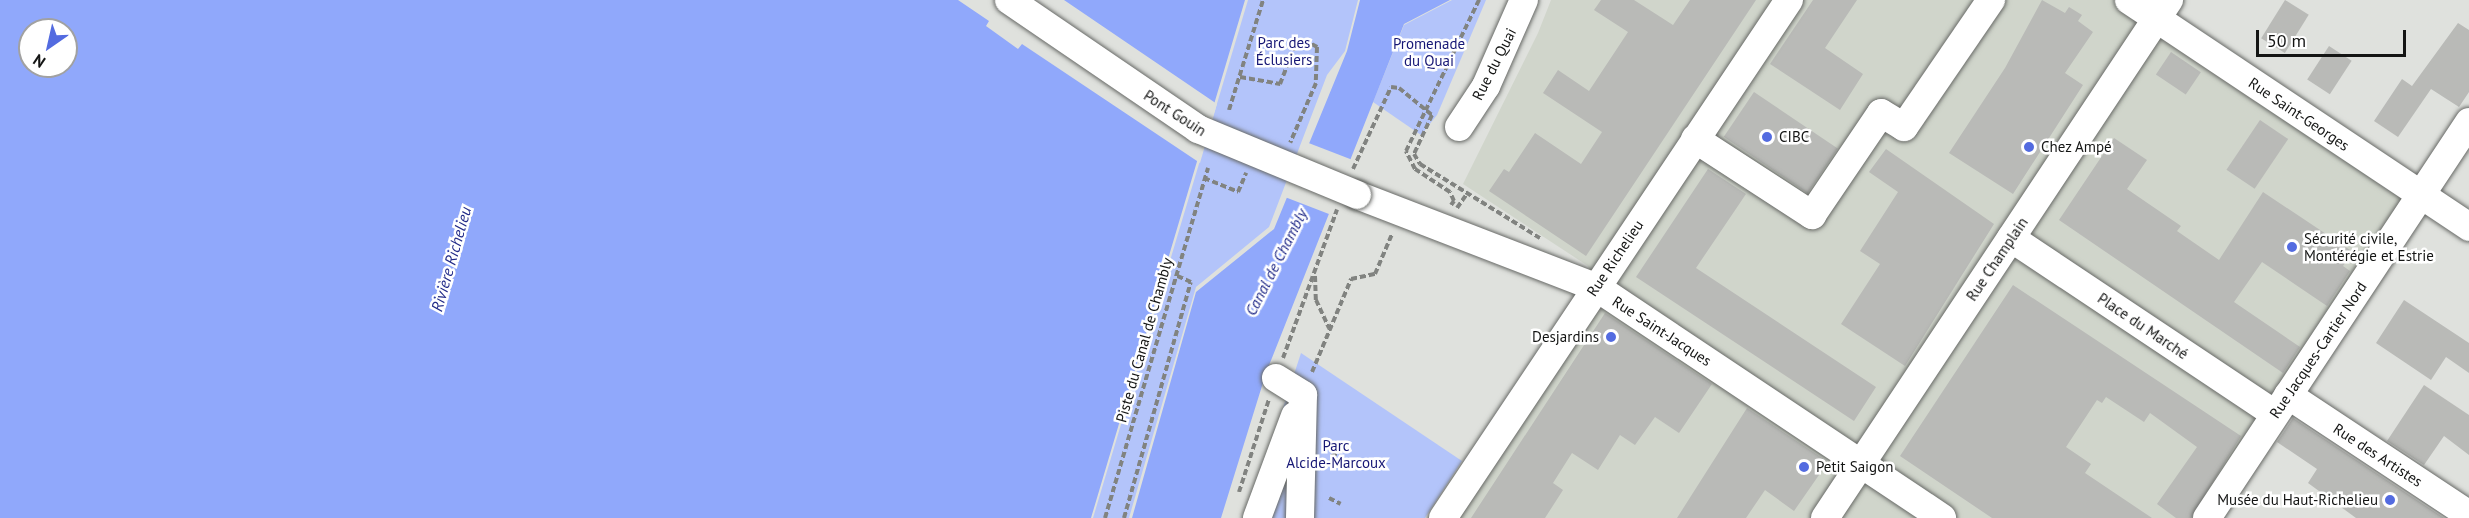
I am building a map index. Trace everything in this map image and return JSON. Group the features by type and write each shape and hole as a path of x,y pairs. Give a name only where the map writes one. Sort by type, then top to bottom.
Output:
{"street":[{"name":"Pont Gouin","path":"1009,0 1198,129 1349,191"},
{"name":"Rue du Quai","path":"1459,127 1486,86 1524,0"},
{"name":"Rue Richelieu","path":"1443,518 1789,0"},
{"path":"1695,139 1812,215 1881,113 1904,127 1991,0"},
{"name":"Rue Saint-Georges","path":"2129,0 2163,9 2469,227"},
{"name":"Rue Champlain","path":"1825,518 2163,9"},
{"name":"Rue Jacques-Cartier Nord","path":"2207,518 2469,122"},
{"name":"Rue Saint-Jacques","path":"1349,191 1596,287 1862,462 1942,518"},
{"name":"Place du Marché","path":"2011,238 2287,396"},
{"path":"1276,378 1303,394"},
{"path":"1257,518 1303,394"},
{"path":"1300,518 1303,394"},
{"path":"2287,396 2362,421"},
{"name":"Rue des Artistes","path":"2287,396 2469,515"}],"path":[{"path":"1229,110 1263,0"},
{"path":"1451,205 1450,192 1415,169 1407,156 1426,106 1479,0"},
{"path":"1240,77 1280,84 1296,43 1304,40 1317,47 1316,83 1287,150"},
{"path":"1329,328 1316,300 1314,272 1391,87 1426,106 1432,115 1416,148 1416,160 1546,242"},
{"name":"Piste du Canal de Chambly","path":"1105,518 1208,168"},
{"path":"1204,178 1238,192 1246,172"},
{"path":"1458,209 1467,192"},
{"path":"1303,394 1351,279 1374,274 1380,268 1394,228"},
{"path":"1124,518 1191,282 1175,275"},
{"path":"1331,457 1343,449"},
{"path":"1329,498 1341,504"}],"shaded area":[{"path":"1551,0 2169,0 2157,18 2421,195 2209,518 1443,518 1595,287 1588,266 1463,184 1538,33"}],"green space":[{"name":"Parc des Éclusiers","path":"1248,0 1358,0 1345,51 1327,75 1269,227 1196,287 1129,518 1093,518"},
{"name":"Promenade du Quai","path":"1452,0 1486,0 1437,115 1421,135 1373,102 1404,25"},
{"name":"Parc Alcide-Marcoux","path":"1301,353 1462,461 1425,518 1247,518"}],"water":[{"name":"Rivière Richelieu","path":"0,0 1245,0 1091,518 0,518"},
{"name":"Canal de Chambly","path":"1360,0 1450,0 1404,24 1266,373 1221,518 1132,518 1196,292 1274,229 1347,51"}],"pier":[{"path":"958,0 1064,0 1217,104 1200,163 1022,44 1018,49 986,26 989,21"},
{"path":"1306,142 1353,160 1332,215 1285,197"}],"building":[{"path":"1601,0 1634,0 1673,25 1690,0 1756,0 1586,256 1489,191 1504,169 1509,172 1535,133 1581,164 1602,132 1543,93 1558,70 1589,91 1628,32 1594,10"},
{"path":"1813,0 1857,0 1825,48 1863,74 1840,110 1770,64"},
{"path":"2042,0 2065,13 2069,7 2082,15 2078,21 2093,32 2065,73 2083,85 2013,194 1949,153 2005,68"},
{"path":"2285,0 2309,15 2285,53 2261,38"},
{"path":"2458,23 2469,30 2469,92 2459,107 2431,89 2398,137 2374,121 2402,79 2412,86"},
{"path":"2329,46 2352,61 2330,94 2307,80"},
{"path":"2171,52 2201,72 2186,95 2156,74"},
{"path":"1754,92 1838,148 1808,193 1724,137"},
{"path":"2260,120 2288,139 2255,189 2226,170"},
{"path":"2114,138 2147,160 2127,189 2181,226 2177,231 2219,260 2263,192 2353,252 2343,266 2350,271 2327,306 2262,262 2234,302 2300,347 2283,373 2059,220"},
{"path":"1886,149 1994,224 1905,366 1841,324 1880,264 1860,251 1898,192 1869,172"},
{"path":"1708,169 1746,194 1696,268 1876,387 1854,421 1636,277"},
{"path":"2013,285 2241,436 2191,518 2176,518 2157,504 2197,447 2150,413 2144,422 2106,397 2102,403 2097,400 2066,447 2091,464 2085,473 2152,518 1992,518 1900,456"},
{"path":"2404,300 2469,343 2469,373 2446,357 2431,380 2376,343"},
{"path":"1605,313 1712,384 1679,433 1655,417 1635,445 1620,435 1598,470 1572,453 1553,483 1563,490 1545,518 1471,518"},
{"path":"2424,385 2469,415 2469,455 2444,436 2424,465 2387,441"},
{"path":"1747,408 1828,462 1794,511 1765,490 1746,518 1677,518"},
{"path":"2293,418 2444,518 2356,518 2308,483 2317,469 2277,442"}],"place":[{"name":"CIBC","path":"1767,137"},
{"name":"Chez Ampé","path":"2029,147"},
{"name":"Sécurité civile, Montérégie et Estrie","path":"2292,247"},
{"name":"Desjardins","path":"1611,337"},
{"name":"Petit Saigon","path":"1804,467"},
{"name":"Musée du Haut-Richelieu","path":"2390,500"}]}
